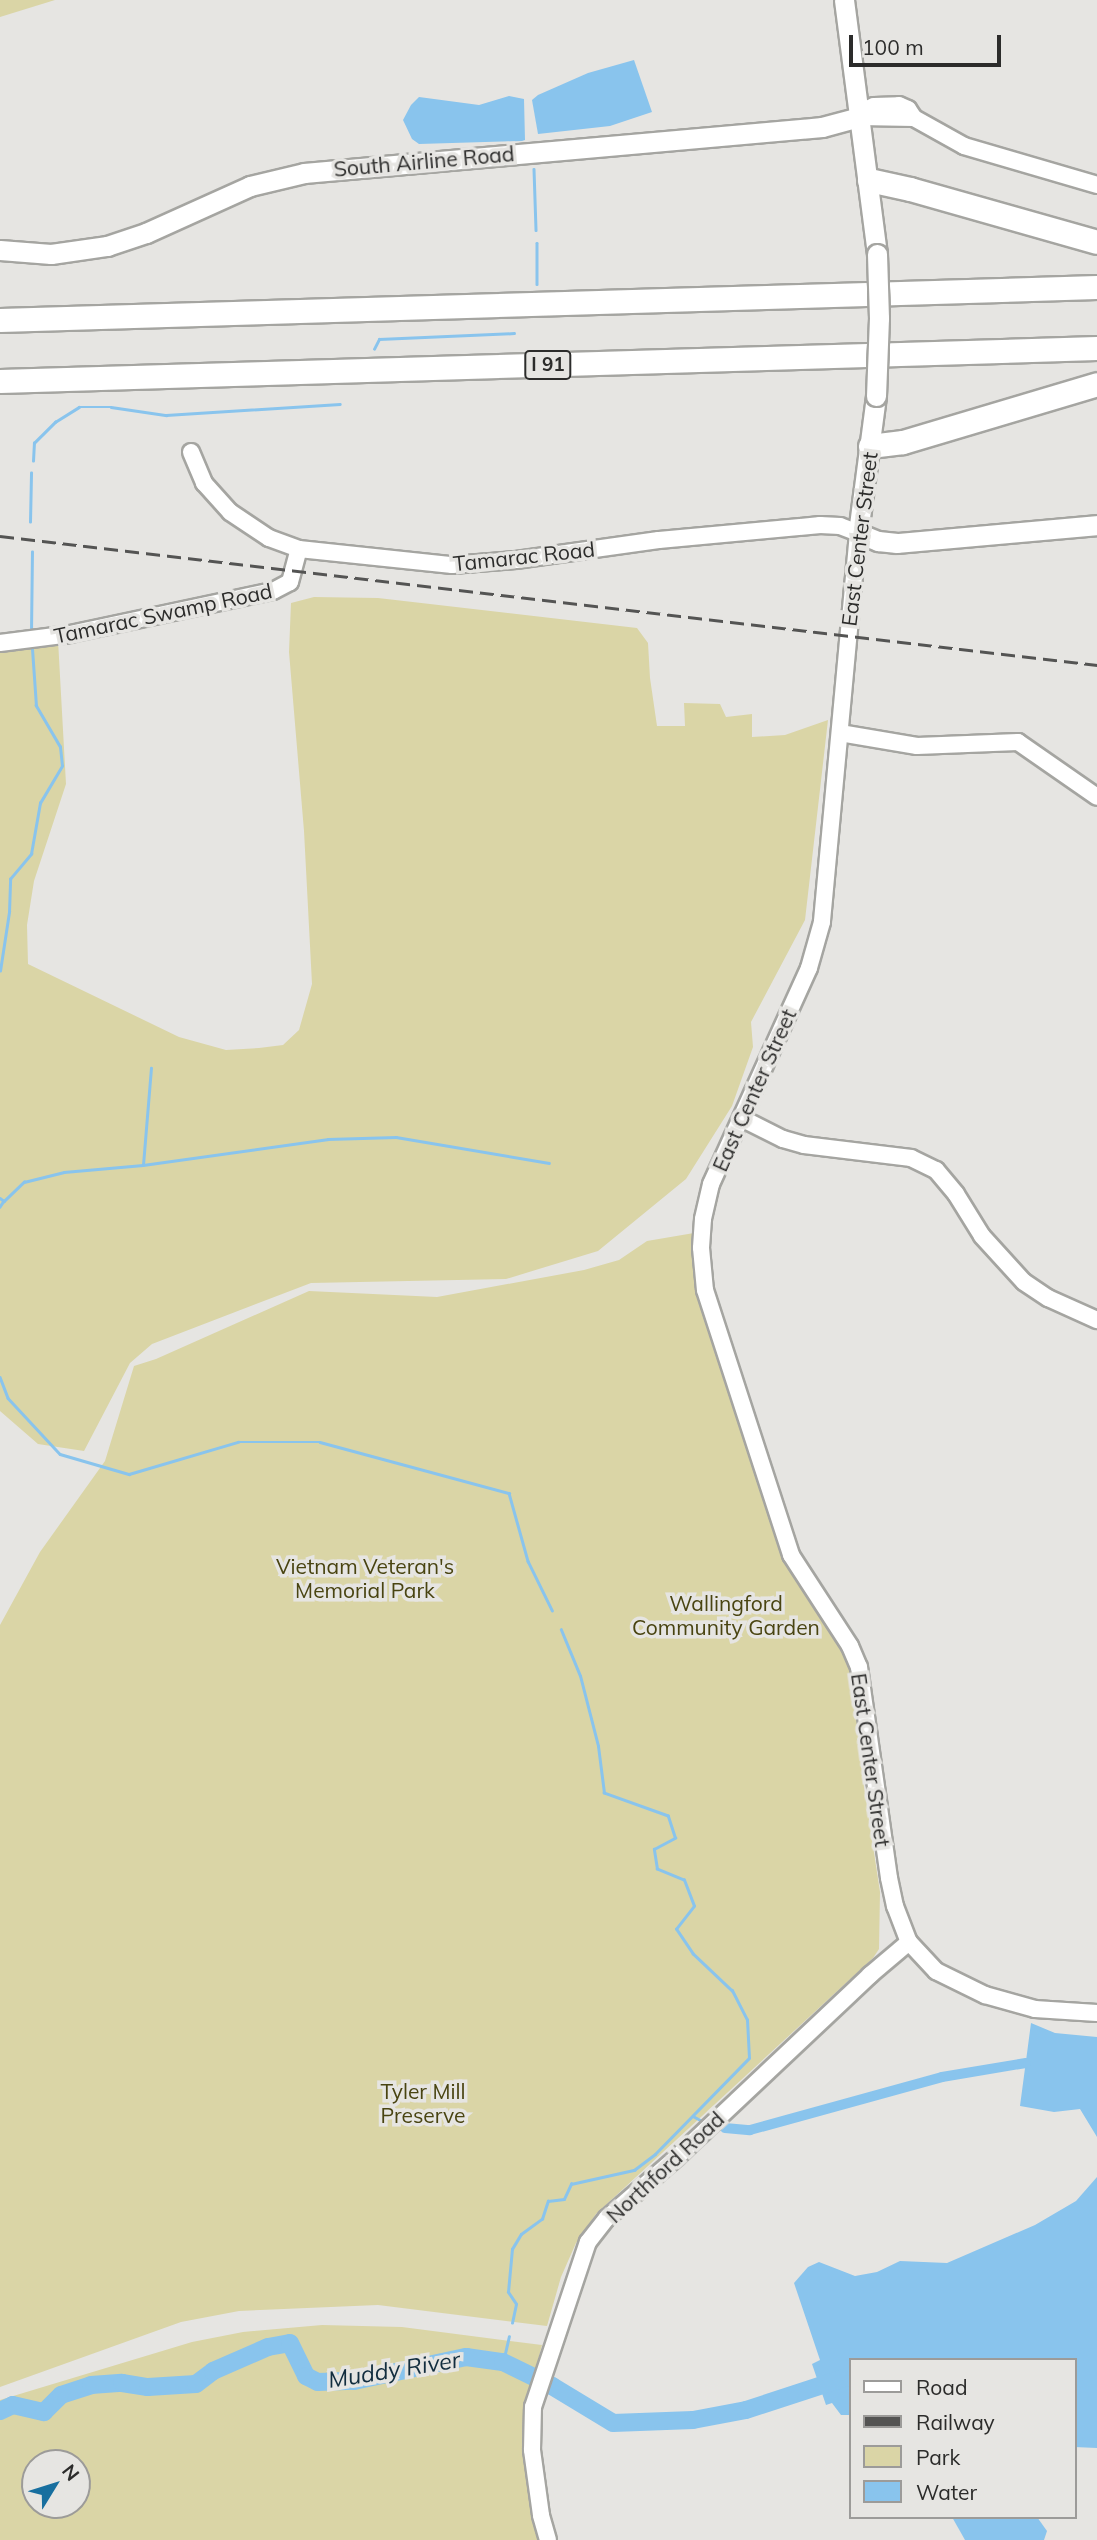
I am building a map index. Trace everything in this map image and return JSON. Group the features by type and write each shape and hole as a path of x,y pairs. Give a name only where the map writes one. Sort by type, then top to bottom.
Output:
{"highway":[{"path":"869,180 910,188 1097,242"},
{"path":"0,320 1097,288"},
{"name":"I 91","path":"0,381 1097,348"},
{"path":"870,446 903,442 1097,384"}],"main road":[{"name":"East Center Street","path":"844,0 877,254 879,327 876,396 858,533"},
{"name":"South Airline Road","path":"0,250 51,254 107,246 146,233 250,186 304,173 821,127 860,117"},
{"path":"858,533 883,542 910,542 1097,525"}],"street":[{"path":"860,117 871,107 893,104 908,109 914,118 964,146 1097,185"},
{"name":"Tamarac Road","path":"191,452 204,482 230,512 269,538 299,549 452,565 516,560 659,540 820,526 839,526 858,533"},
{"name":"East Center Street","path":"858,533 826,894 816,945 706,1202 701,1248 705,1290 786,1542 803,1575 850,1646 859,1667 889,1878 895,1906 909,1942 936,1971 985,1995 1035,2009 1097,2013"},
{"name":"Tamarac Swamp Road","path":"0,643 70,634 273,591 290,582 299,549"},
{"path":"840,733 916,746 1018,742 1097,797"},
{"path":"741,1118 783,1139 804,1145 911,1158 936,1170 956,1194 982,1236 1024,1282 1048,1298 1097,1320"},
{"name":"Northford Road","path":"548,2540 541,2515 531,2435 540,2381 588,2242 607,2218 676,2158 870,1975 909,1942"}],"green space":[{"path":"0,0 55,0 0,17"},
{"path":"314,597 378,598 637,628 648,643 657,726 685,726 684,703 720,704 726,717 752,714 752,737 785,735 828,720 805,920 751,1022 753,1047 732,1106 686,1179 598,1251 506,1279 311,1283 152,1344 130,1363 84,1451 38,1444 0,1411 0,645 58,640 66,784 34,881 27,925 28,964 179,1037 226,1050 283,1045 299,1030 312,984 304,831 289,652 291,603"},
{"path":"694,1233 694,1266 704,1317 779,1546 842,1647 852,1673 862,1742 862,1774 880,1892 879,1949 873,1958 596,2214 576,2243 561,2277 547,2326 378,2305 239,2311 181,2322 0,2387 0,1625 40,1552 105,1461 134,1366 156,1359 309,1291 437,1297 584,1270 619,1260 647,1241"},
{"path":"322,2325 402,2327 542,2345 523,2418 522,2450 538,2540 0,2540 0,2400 192,2342 243,2332"}],"water":[{"path":"634,60 652,112 610,126 538,134 532,100 538,95 588,73"},
{"path":"509,96 524,99 525,140 522,141 419,144 412,139 403,120 419,97 479,105"},
{"path":"1031,2023 1055,2033 1097,2037 1097,2137 1080,2109 1054,2112 1020,2106"},
{"path":"1097,2177 1097,2448 1076,2447 1076,2358 848,2358 848,2415 841,2415 832,2403 826,2405 812,2364 820,2360 794,2283 808,2267 819,2262 855,2276 877,2272 900,2261 947,2263 1035,2225 1076,2201"},
{"path":"953,2519 1038,2519 1047,2531 1044,2540 965,2540"}],"waterway":[{"path":"534,169 536,230"},
{"path":"537,243 537,284"},
{"path":"374,349 379,339 514,333"},
{"path":"33,461 34,443 55,422 79,407 111,407 166,415 340,404"},
{"path":"30,522 31,473"},
{"path":"31,632 32,552"},
{"path":"0,971 9,912 10,879 31,854 40,803 62,766 60,747 36,706 32,649"},
{"path":"143,1165 151,1068"},
{"path":"4,1201 24,1182 64,1172 143,1165 328,1139 396,1137 549,1163"},
{"path":"0,1198 4,1201 0,1207"},
{"path":"0,1377 8,1398 60,1454 129,1474 238,1442 320,1442 509,1493 528,1561 552,1610"},
{"path":"512,2323 516,2304 508,2292 512,2249 521,2234 542,2219 548,2201 564,2199 571,2184 634,2170 655,2154 749,2058 747,2020 732,1991 693,1954 676,1929 694,1906 684,1880 657,1869 654,1849 675,1838 668,1816 604,1793 598,1746 580,1676 561,1630"},
{"path":"725,2128 750,2130 942,2077 1026,2063"},
{"path":"693,2116 702,2121"},
{"path":"503,2362 509,2337"},
{"name":"Muddy River","path":"0,2411 13,2405 44,2412 61,2395 91,2385 122,2383 148,2387 196,2384 213,2371 268,2347 290,2343 306,2376 318,2382 354,2381 466,2357 503,2362 552,2386 613,2423 693,2420 746,2410 848,2377"}],"railway":[{"path":"0,536 1097,665"}],"park label":[{"name":"Vietnam Veteran's Memorial Park","path":"365,1578"},
{"name":"Wallingford Community Garden","path":"726,1615"},
{"name":"Tyler Mill Preserve","path":"423,2103"}]}
